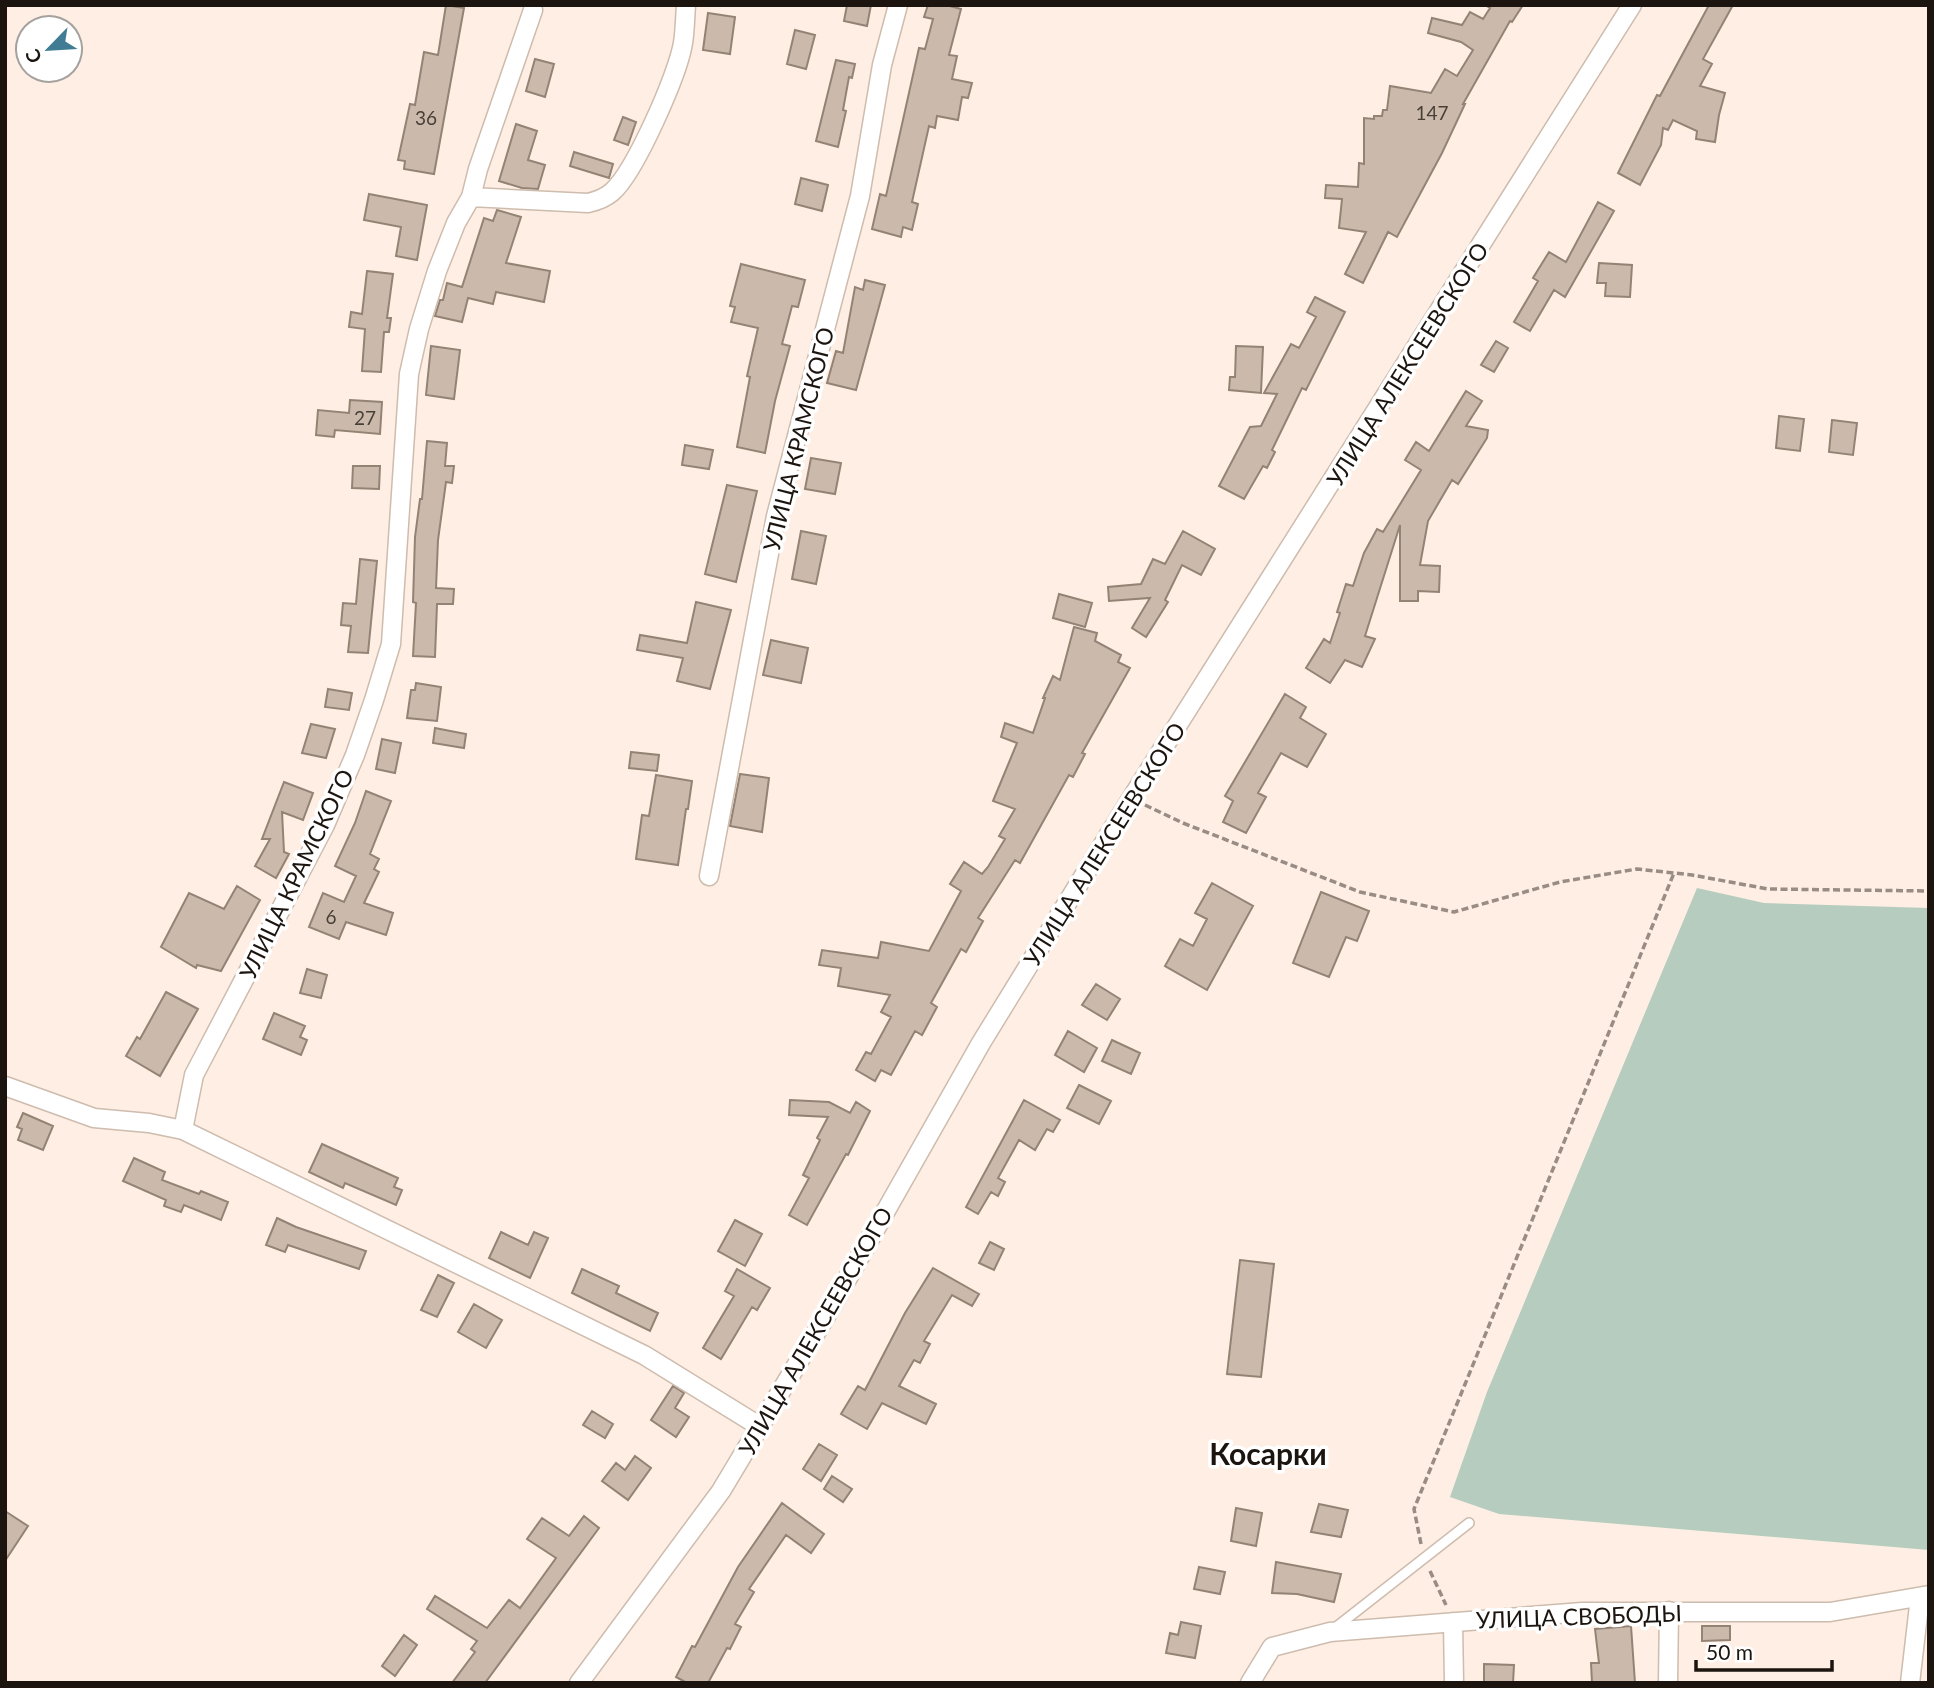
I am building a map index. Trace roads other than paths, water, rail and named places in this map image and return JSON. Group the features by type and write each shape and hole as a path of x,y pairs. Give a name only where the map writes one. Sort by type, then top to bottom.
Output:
{"street":[{"path":"471,197 588,203 601,200 613,192 644,143 673,78 682,44 685,5"},
{"name":"УЛИЦА КРАМСКОГО","path":"709,876 776,516 860,196 882,65 898,5"},
{"name":"УЛИЦА АЛЕКСЕЕВСКОГО","path":"579,1683 721,1491 829,1311 981,1043 1131,799 1632,5"},
{"name":"УЛИЦА КРАМСКОГО","path":"183,1130 194,1075 325,825 355,755 374,700 391,644 409,374 419,329 437,271 456,223 471,197 478,169 533,10"},
{"path":"5,1086 94,1118 149,1123 183,1130 644,1355 760,1426"},
{"path":"1910,1683 1924,1596"},
{"name":"УЛИЦА СВОБОДЫ","path":"1250,1683 1272,1647 1329,1632 1583,1612 1830,1612 1924,1596"},
{"path":"1668,1683 1669,1611"},
{"path":"1453,1622 1454,1683"}],"lane":[{"path":"1329,1632 1469,1524"}],"district":[{"name":"Косарки","path":"1268,1453"}]}
